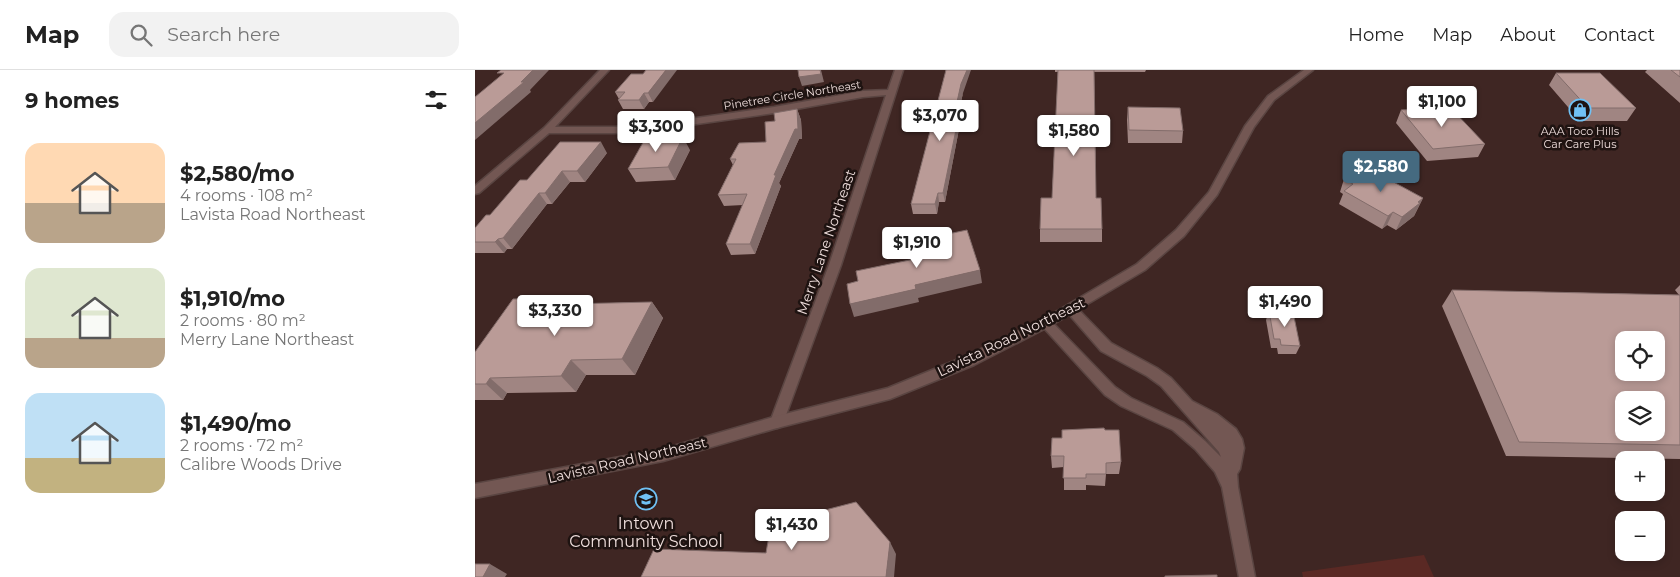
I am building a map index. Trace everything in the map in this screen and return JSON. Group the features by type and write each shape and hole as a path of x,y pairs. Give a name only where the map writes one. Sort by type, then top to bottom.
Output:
{"street":[{"path":"475,191 547,130 605,70"},
{"name":"Merry Lane Northeast","path":"777,422 835,265 899,70"},
{"name":"Lavista Road Northeast","path":"475,491 663,455 777,422 891,393 969,361 1046,323 1141,267 1180,233 1213,193 1255,118 1271,98 1309,70"},
{"name":"Pinetree Circle Northeast","path":"547,130 615,130 661,126 773,110 863,94 891,92"},
{"path":"1071,309 1106,347 1152,372 1166,382 1181,401 1222,425 1234,437 1237,446 1230,487"},
{"path":"1046,323 1110,391 1126,402 1178,426 1200,445 1220,467 1230,487 1247,577"}],"shaded area":[{"path":"1424,555 1434,577 1303,577 1302,572"}],"building":[{"path":"501,70 533,70 521,82 524,82 475,123 475,97 504,73 497,73"},
{"path":"646,70 666,70 648,93 644,93 639,100 618,100 625,92 615,92 631,74 643,74"},
{"path":"798,70 820,70 821,74 799,77"},
{"path":"946,70 967,70 961,84 953,120 958,120 943,193 938,193 935,204 911,204"},
{"path":"1058,70 1094,70 1096,198 1101,198 1102,229 1040,229 1041,198 1052,198"},
{"path":"1671,70 1680,70 1680,77"},
{"path":"1556,73 1600,73 1636,108 1588,108"},
{"path":"1128,107 1180,108 1183,131 1129,130"},
{"path":"1450,107 1485,144 1433,149 1401,110"},
{"path":"797,109 798,129 795,129 774,175 776,175 750,244 726,244 747,194 718,195 736,159 730,159 739,143 766,142 765,122 775,121 774,113"},
{"path":"683,137 668,167 628,169 645,139"},
{"path":"560,142 601,142 577,171 562,171 545,193 539,193 503,238 495,242 475,242 475,228 486,215 490,215 520,180 527,180"},
{"path":"1364,166 1423,198 1418,202 1420,203 1402,217 1393,212 1388,216 1344,191 1353,184 1344,179"},
{"path":"967,230 980,270 915,285 916,289 850,304 847,284 858,281 856,271 934,255 929,238"},
{"path":"1452,290 1680,295 1680,445 1519,442"},
{"path":"571,298 567,304 652,302 622,359 571,360 561,376 490,378 486,384 475,384 475,352 513,299"},
{"path":"1269,311 1293,312 1300,346 1281,345 1280,339 1274,339"},
{"path":"1104,428 1105,430 1119,430 1121,462 1106,463 1106,474 1086,474 1086,478 1063,478 1064,456 1051,456 1052,438 1062,438 1062,430"},
{"path":"856,502 890,542 886,577 641,577 654,549 766,553 771,524"},
{"path":"475,564 490,564 483,577 475,577"},
{"path":"1217,575 1217,577 1165,577 1165,576"}],"place":[{"name":"AAA Toco Hills Car Care Plus","path":"1580,110"},
{"name":"Intown Community School","path":"646,499"}]}
